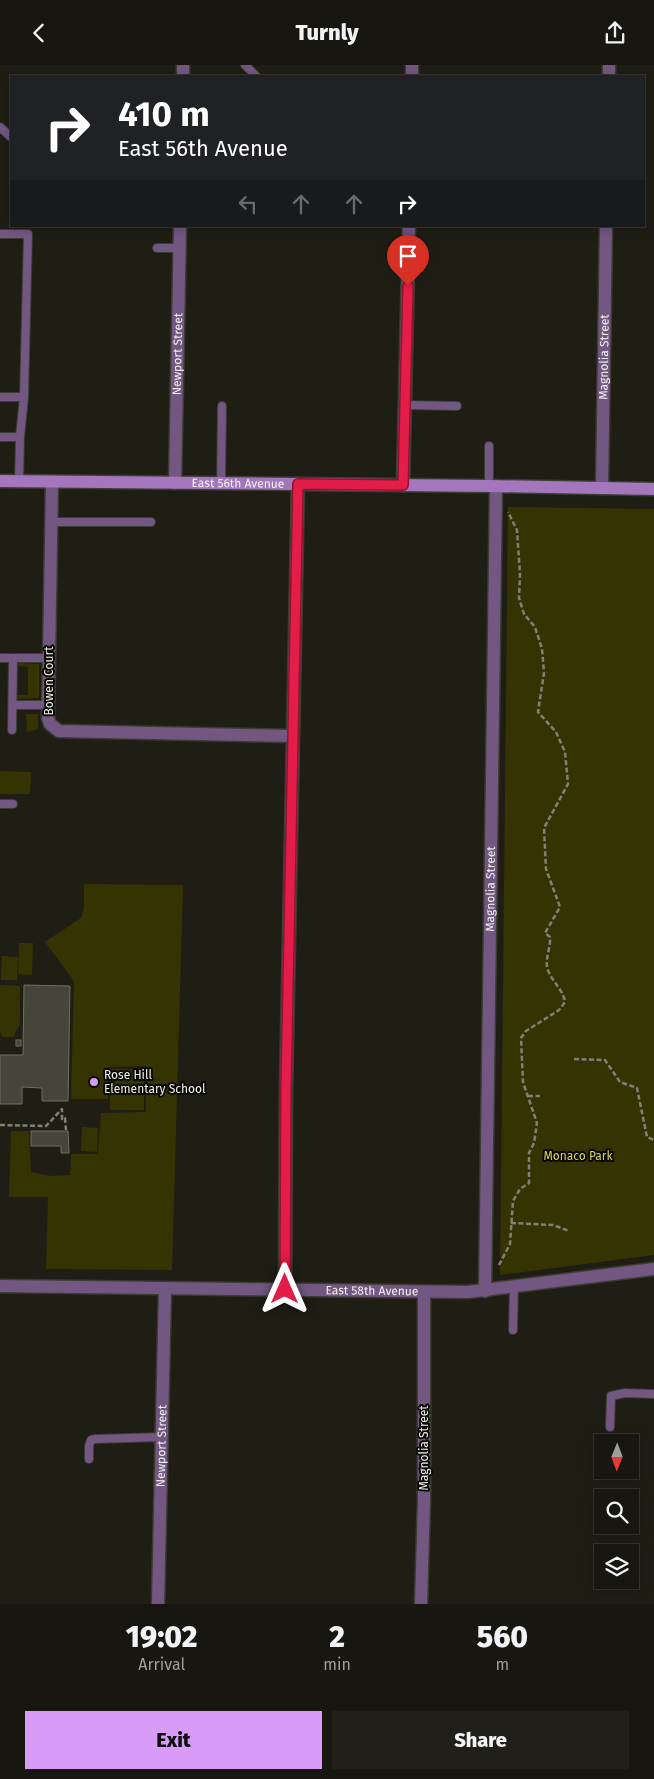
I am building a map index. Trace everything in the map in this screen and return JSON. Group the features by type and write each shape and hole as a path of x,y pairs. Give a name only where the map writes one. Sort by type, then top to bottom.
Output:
{"main road":[{"name":"East 56th Avenue","path":"0,481 654,489"}],"street":[{"name":"Newport Street","path":"175,483 180,227"},
{"path":"403,485 409,227"},
{"name":"Magnolia Street","path":"602,488 606,227"},
{"name":"Bowen Court","path":"52,482 49,723 59,731 294,736"},
{"path":"285,1289 298,484"},
{"name":"Magnolia Street","path":"485,1291 493,486"},
{"name":"East 58th Avenue","path":"0,1287 424,1292 485,1291 654,1269"},
{"name":"Newport Street","path":"158,1604 165,1289"},
{"name":"Magnolia Street","path":"421,1604 424,1500 424,1292"}],"lane":[{"path":"245,65 255,75"},
{"path":"0,127 10,136"},
{"path":"0,234 28,230 24,397 20,437 19,482"},
{"path":"157,248 179,248"},
{"path":"0,397 24,397"},
{"path":"405,405 457,406"},
{"path":"221,483 222,406"},
{"path":"0,437 20,437"},
{"path":"489,446 493,486"},
{"path":"51,522 151,522"},
{"path":"0,658 49,658"},
{"path":"12,730 13,658"},
{"path":"12,705 48,705"},
{"path":"0,804 13,804"},
{"path":"513,1331 514,1287"},
{"path":"610,1427 611,1396 625,1393 654,1394"},
{"path":"89,1459 88,1446 91,1440 162,1437"}],"path":[{"path":"493,486 517,530 519,598 524,614 535,627 542,649 544,673 538,712 556,732 565,751 568,784 544,829 546,869 560,907 545,933 550,937 551,945 547,956 547,969 564,994 565,1002 559,1010 526,1031 521,1038 523,1082 537,1123 534,1143 529,1153 529,1183 520,1189 513,1201 510,1243 499,1265"},
{"path":"574,1059 605,1060 620,1082 636,1088 648,1137 654,1140"},
{"path":"528,1096 540,1095"},
{"path":"0,1125 46,1125 62,1109 62,1119 66,1119 66,1131"},
{"path":"511,1223 553,1225 568,1231"}],"green space":[{"name":"Monaco Park","path":"508,507 654,509 654,1255 500,1275"},
{"path":"18,663 39,664 39,698 17,699 17,695 28,695 28,667 18,666"},
{"path":"26,714 38,714 38,729 27,732"},
{"path":"0,771 31,772 30,794 0,794"},
{"path":"84,884 183,885 172,1270 46,1269 48,1197 9,1197 11,1131 29,1131 31,1172 51,1176 70,1175 71,1154 98,1154 101,1113 146,1112 146,1066 108,1067 108,1099 71,1099 74,981 45,942 81,918 84,908"},
{"path":"19,943 33,943 32,975 18,974"},
{"path":"2,956 18,957 17,980 1,980"},
{"path":"0,985 20,986 20,1025 14,1037 3,1037 0,1032"},
{"path":"110,1069 144,1069 144,1110 110,1110"},
{"path":"82,1127 98,1128 97,1152 81,1151"}],"building":[{"path":"24,985 70,986 68,1101 42,1101 42,1088 22,1087 22,1104 0,1104 0,1055 23,1055"},
{"path":"16,1040 21,1040 21,1046 16,1046"},
{"path":"31,1131 68,1131 69,1153 61,1153 61,1146 31,1146"}],"place":[{"name":"Rose Hill Elementary School","path":"94,1082"}],"route":[{"path":"285,1289 286,1089 298,484 403,485 408,286"}]}
